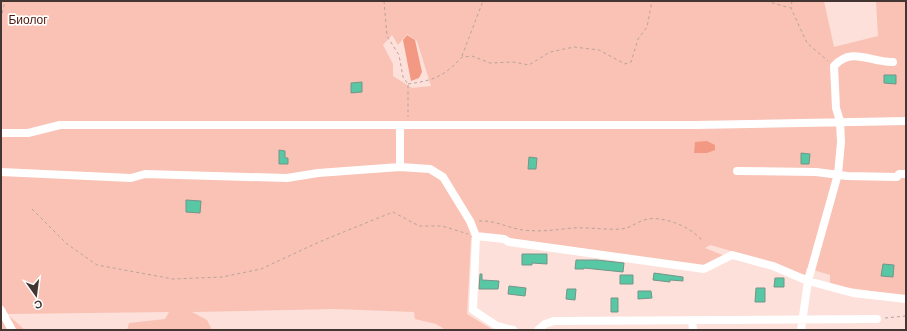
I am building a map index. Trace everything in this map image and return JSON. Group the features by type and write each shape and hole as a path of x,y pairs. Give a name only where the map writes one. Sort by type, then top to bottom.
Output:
{"street":[{"path":"801,330 808,281 838,174 841,142 840,121 836,108 834,66 840,58 850,56 871,57 881,62 893,62"},
{"path":"1,132 28,133 60,125 695,125 906,120"},
{"path":"400,125 400,167"},
{"path":"1,172 131,178 145,174 287,178 318,173 400,167 430,169 443,177 470,221 476,236 473,310 498,326 514,330"},
{"path":"737,171 816,172 847,176 897,177 899,174 906,174"},
{"path":"476,236 504,239 508,242 704,269 732,255 773,266 808,281 853,293 906,299"},
{"path":"1,310 12,330"},
{"path":"538,330 545,324 554,321 877,319"},
{"path":"692,320 693,330"}],"path":[{"path":"1,19 5,1"},
{"path":"384,1 387,36 399,55 403,77 408,84 409,125"},
{"path":"408,84 433,80 454,66 462,57 483,1"},
{"path":"462,57 472,56 490,63 513,62 529,65 550,52 574,47 599,50 625,64 631,62 638,39 648,27 652,1"},
{"path":"766,1 791,8"},
{"path":"792,1 791,8 807,43 834,66"},
{"path":"32,209 67,244 97,265 173,279 222,278 261,269 319,242 393,212 419,226 442,226 476,236"},
{"path":"470,221 488,220 522,230 545,232 573,228 625,228 638,221 651,218 677,223 694,232 702,240"},
{"path":"877,319 906,316"}],"green space":[{"name":"Биолог","path":"1,1 824,1 834,47 878,36 876,1 906,1 906,296 830,285 830,275 807,268 805,275 760,259 710,245 705,248 725,256 703,266 480,234 471,238 467,314 493,330 446,330 436,324 415,319 414,312 335,309 192,312 207,320 212,330 127,330 129,323 165,319 169,312 7,314 25,330 1,330","holes":["407,34 417,41 431,86 412,88 393,76 393,64 383,45 392,35 398,45"]}],"shaded area":[{"path":"407,35 415,40 422,72 419,78 411,81 403,40"},
{"path":"707,141 715,145 715,150 707,153 694,153 695,142"}],"building":[{"path":"884,75 896,75 896,84 884,83"},
{"path":"362,82 362,92 351,93 351,83"},
{"path":"279,150 285,151 285,158 288,158 288,164 279,164"},
{"path":"801,153 810,154 809,164 801,164"},
{"path":"529,157 537,158 536,169 528,169"},
{"path":"186,200 201,201 200,213 186,212"},
{"path":"522,254 547,254 547,264 532,263 532,265 522,265"},
{"path":"576,260 597,260 624,263 623,272 584,268 575,269"},
{"path":"883,264 894,265 893,277 881,276"},
{"path":"654,273 683,277 683,281 670,280 670,282 653,280"},
{"path":"480,274 482,274 482,280 499,281 498,289 479,289"},
{"path":"620,275 633,275 633,284 620,284"},
{"path":"775,278 784,278 784,287 774,287"},
{"path":"509,286 526,288 525,296 508,294"},
{"path":"756,288 765,288 765,302 755,302"},
{"path":"567,289 576,289 575,300 566,299"},
{"path":"638,291 651,291 652,298 638,299"},
{"path":"611,298 618,298 618,312 611,312"}]}
